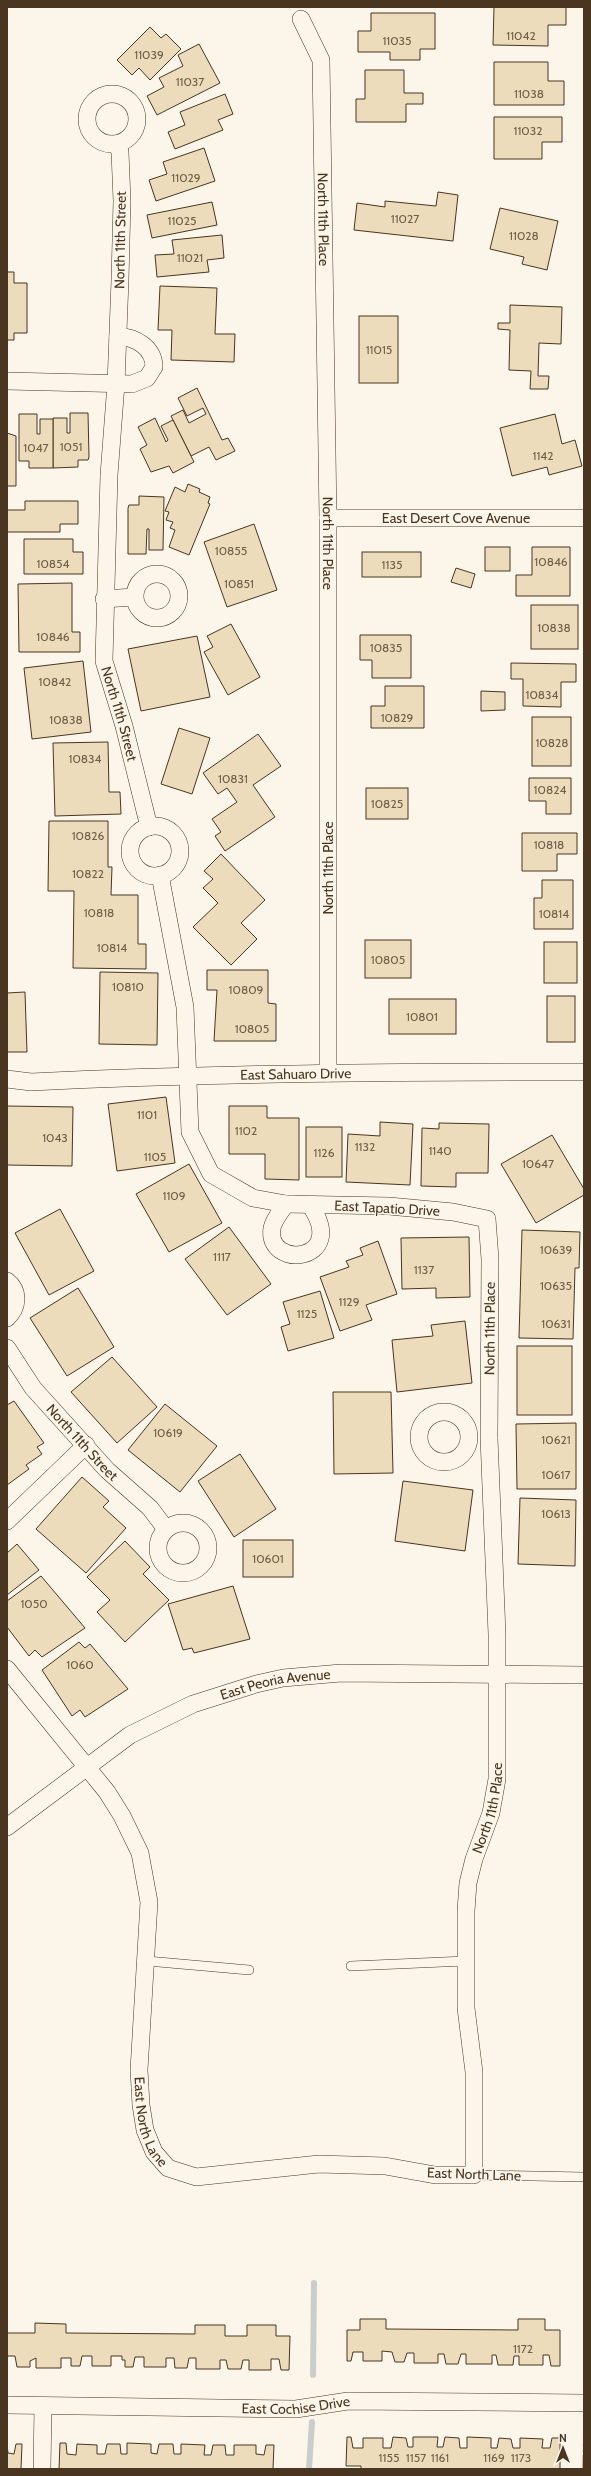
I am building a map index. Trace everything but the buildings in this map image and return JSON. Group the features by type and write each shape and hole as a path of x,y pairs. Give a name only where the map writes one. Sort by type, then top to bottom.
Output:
{"street":[{"name":"North 11th Place","path":"301,19 321,60 328,518 328,1073"},
{"name":"North 11th Street","path":"117,144 120,152 122,200 116,384 109,474 104,599 104,661 124,726 149,827"},
{"path":"7,381 132,384 147,378 154,367 151,353 141,343 128,337 118,337"},
{"name":"East Desert Cove Avenue","path":"328,518 584,518"},
{"path":"104,599 134,597"},
{"path":"157,826 171,833 179,846 178,861 167,872 160,875 152,876 138,870 130,856 132,841 136,835 149,827 157,826"},
{"path":"160,875 185,1007 189,1074"},
{"name":"East Sahuaro Drive","path":"7,1079 31,1082 189,1074 584,1072"},
{"name":"East Tapatio Drive","path":"189,1074 190,1132 211,1174 253,1198 286,1204 389,1206 453,1212 487,1219"},
{"name":"East Tapatio Drive","path":"286,1204 275,1220 272,1235 278,1247 284,1252 298,1256 307,1254 320,1241 320,1223 310,1205"},
{"name":"North 11th Place","path":"474,2175 474,2072 466,2008 468,1883 474,1858 491,1813 498,1779 498,1675 489,1438 490,1259 487,1219"},
{"path":"7,1281 14,1290 16,1298 15,1306 7,1318"},
{"name":"North 11th Street","path":"7,1348 33,1388 107,1470 150,1508 166,1529"},
{"path":"469,1439 489,1438"},
{"path":"7,1521 86,1445"},
{"name":"East North Lane","path":"7,1669 107,1792 122,1816 140,1853 149,1902 147,1961 139,2070 141,2105 145,2130 154,2152 168,2168 196,2177 320,2164 385,2166 435,2175 474,2175"},
{"name":"East Peoria Avenue","path":"7,1827 130,1735 165,1716 223,1693 256,1684 284,1678 341,1673 584,1675"},
{"name":"East Cochise Drive","path":"7,2405 296,2409 348,2401 584,2403"},
{"path":"42,2469 43,2406"}],"lane":[{"path":"147,1961 249,1970"},
{"path":"352,1966 466,1961"},
{"name":"East North Lane","path":"474,2175 584,2177"}],"waterway":[{"path":"313,2375 314,2283"},
{"path":"309,2469 312,2422"}],"power":[{"path":"583,2469 584,2411"}]}
